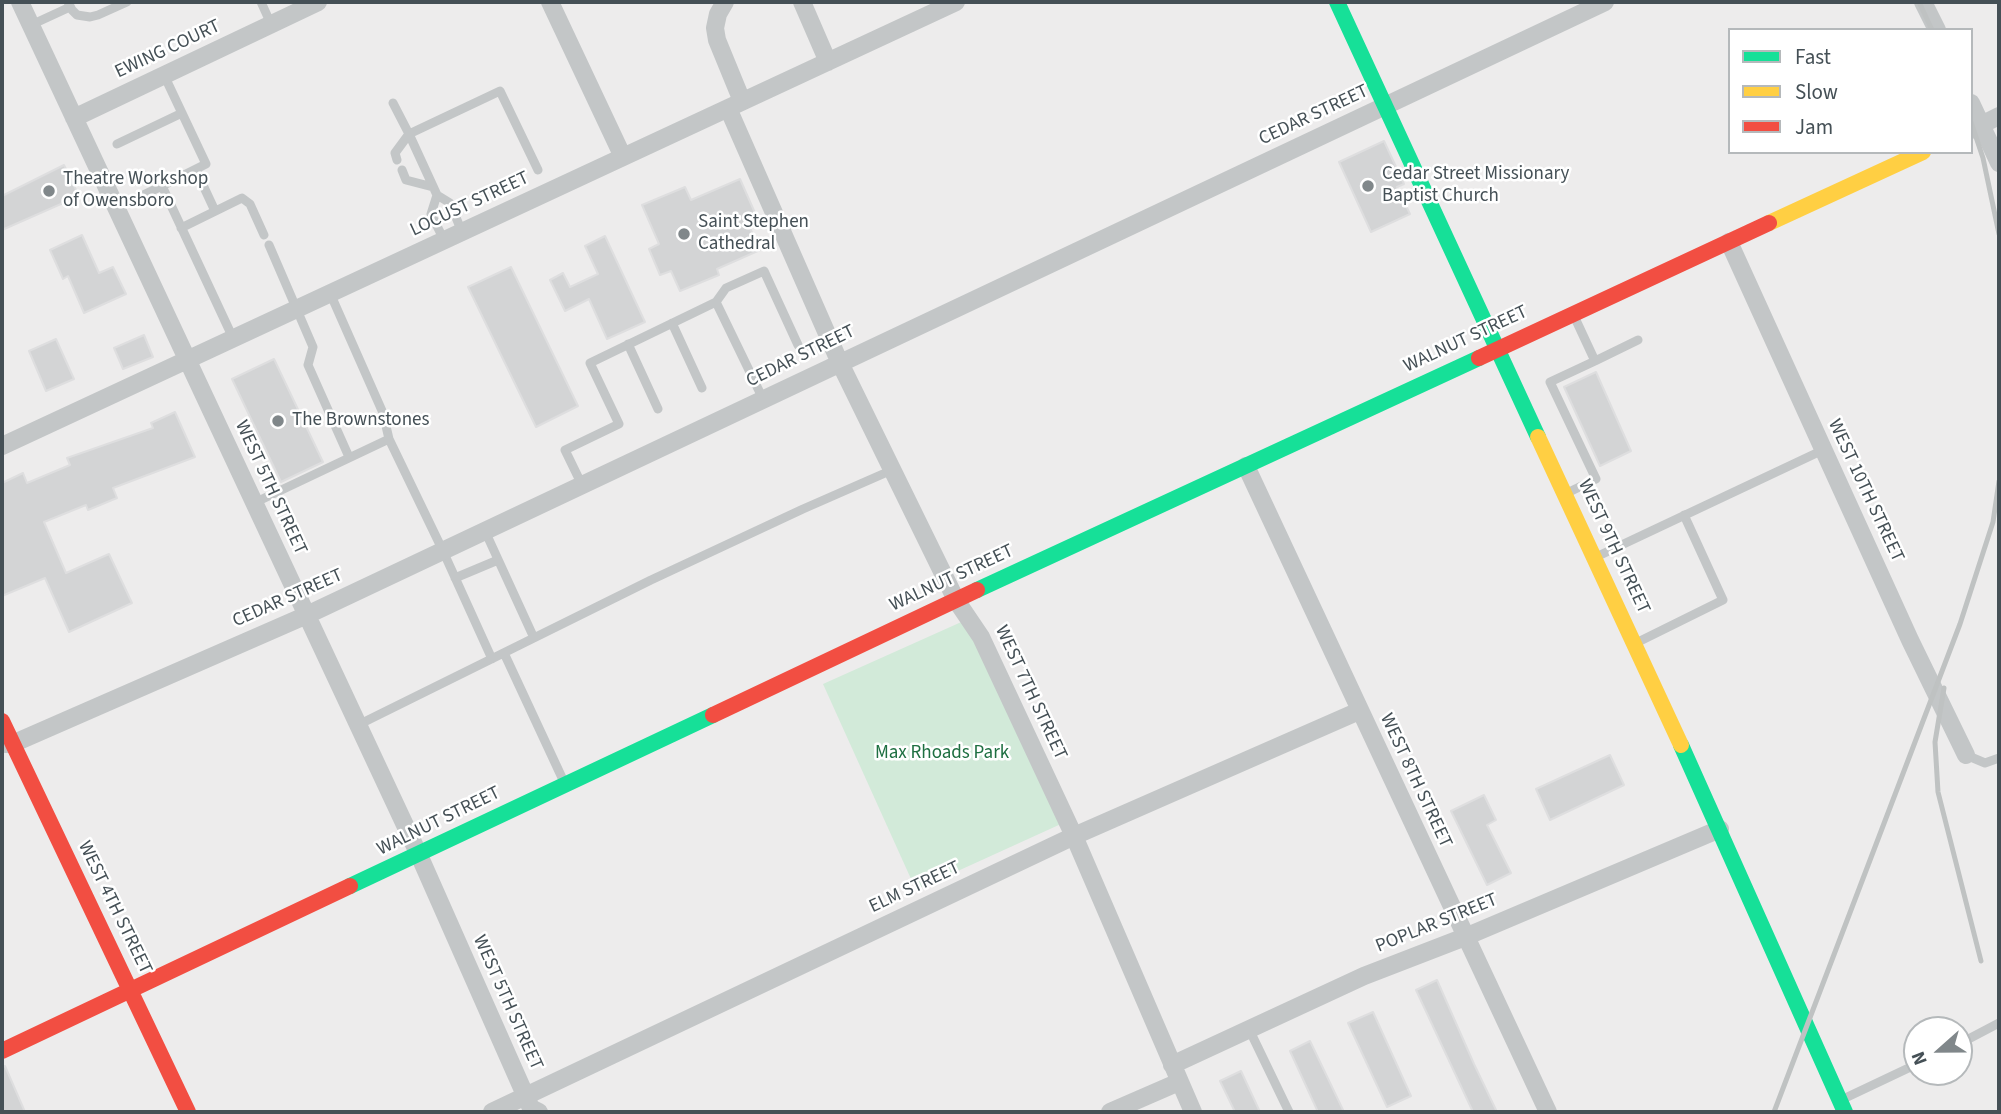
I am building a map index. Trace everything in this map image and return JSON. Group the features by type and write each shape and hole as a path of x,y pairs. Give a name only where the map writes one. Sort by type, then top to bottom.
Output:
{"street":[{"name":"WEST 5TH STREET","path":"20,2 419,855 532,1107"},
{"name":"EWING COURT","path":"74,118 318,2"},
{"path":"550,2 623,157"},
{"name":"WEST 7TH STREET","path":"725,2 717,21 717,40 735,105 839,361 956,600 981,637 1074,836 1193,1112"},
{"path":"802,2 828,62"},
{"name":"LOCUST STREET","path":"2,446 956,2"},
{"name":"WEST 9TH STREET","path":"1336,2 1720,829 1842,1107"},
{"name":"CEDAR STREET","path":"5,748 307,615 839,361 1605,2"},
{"path":"1923,2 1936,28"},
{"path":"1999,116 1976,127 1999,163"},
{"name":"WALNUT STREET","path":"2,1051 956,600 1919,154"},
{"name":"WEST 10TH STREET","path":"1730,242 1910,640 1966,755"},
{"name":"WEST 8TH STREET","path":"1246,466 1548,1112"},
{"name":"ELM STREET","path":"492,1112 532,1107 1074,836 1359,711"},
{"name":"WEST 4TH STREET","path":"2,721 5,748 131,991 188,1112"},
{"name":"POPLAR STREET","path":"1110,1112 1249,1029 1364,976 1465,937 1720,829"}],"lane":[{"path":"31,25 69,4 77,15 90,17 127,2"},
{"path":"261,2 271,24"},
{"path":"116,208 206,164 164,75"},
{"path":"397,160 395,153 409,134 500,91 538,170"},
{"path":"393,103 435,191 431,214 444,240"},
{"path":"117,144 182,113"},
{"path":"196,170 215,211"},
{"path":"402,170 407,180 435,191 450,203 462,232"},
{"path":"162,186 233,338"},
{"path":"181,228 242,198 250,204 264,235"},
{"path":"269,245 313,347 308,365 349,457"},
{"path":"582,485 565,450 619,424 590,363 716,302 726,288 764,271 798,345"},
{"path":"330,293 383,413 388,439 492,659"},
{"path":"716,302 763,399"},
{"path":"1573,314 1595,361"},
{"path":"672,323 702,388"},
{"path":"1565,494 1596,479 1550,382 1638,340"},
{"path":"628,344 658,409"},
{"path":"254,503 388,439"},
{"path":"1595,558 1823,450"},
{"path":"358,725 651,580 892,470"},
{"path":"1634,643 1723,600 1684,515"},
{"path":"485,531 534,638"},
{"path":"455,578 498,560"},
{"path":"505,653 565,783"},
{"path":"1966,755 1985,763 1999,758"},
{"path":"1973,1037 1999,1024"},
{"path":"1249,1029 1289,1112"},
{"path":"1842,1107 1903,1072"}],"green space":[{"name":"Max Rhoads Park","path":"968,619 1061,824 916,890 823,684"}],"building":[{"name":"Cedar Street Missionary Baptist Church","path":"1384,141 1404,184 1397,187 1410,214 1371,232 1339,162"},
{"name":"Theatre Workshop of Owensboro","path":"64,165 79,196 2,230 2,196"},
{"path":"740,179 759,222 749,226 760,250 717,269 719,275 680,291 671,271 660,275 649,249 659,244 642,205 685,187 691,200"},
{"path":"82,235 99,273 113,267 126,294 84,313 68,276 63,279 50,250"},
{"path":"605,236 645,322 607,339 589,299 565,311 550,280 563,273 570,287 598,274 585,246"},
{"path":"511,267 578,406 536,427 468,287"},
{"path":"144,335 153,357 123,369 114,348"},
{"path":"56,339 74,379 46,391 29,351"},
{"name":"The Brownstones","path":"274,359 323,462 281,482 232,379"},
{"path":"1596,372 1631,451 1600,466 1564,387"},
{"path":"175,412 195,457 113,488 117,498 88,510 86,505 44,522 66,573 109,554 132,603 69,632 45,578 2,596 2,483 23,473 27,483 70,465 67,458 153,428 151,423"},
{"path":"1610,755 1624,785 1550,820 1536,789"},
{"path":"1484,795 1496,820 1487,825 1511,873 1487,885 1451,811"},
{"path":"1437,980 1497,1112 1473,1112 1416,990"},
{"path":"1373,1012 1411,1096 1387,1107 1348,1023"},
{"path":"1310,1041 1344,1112 1318,1112 1290,1051"},
{"path":"5,1066 25,1112 2,1112 2,1067"},
{"path":"1241,1071 1260,1112 1235,1112 1220,1081"}],"railway":[{"path":"1919,2 1931,28"},
{"path":"1973,128 1983,158 1999,234"},
{"path":"1774,1112 1960,624 1993,522 1999,481"},
{"path":"1944,688 1935,742 1938,792 1981,961"}],"traffic: fast":[{"path":"1337,2 1538,437"},
{"path":"977,590 1479,358"},
{"path":"350,886 713,715"},
{"path":"1681,745 1845,1112"}],"traffic: slow":[{"path":"1769,223 1919,154"},
{"path":"1538,437 1681,745"}],"traffic: jam":[{"path":"1479,358 1769,223"},
{"path":"713,715 977,590"},
{"path":"2,721 188,1112"},
{"path":"2,1051 350,886"}],"place":[{"name":"Cedar Street Missionary Baptist Church","path":"1368,186"},
{"name":"Theatre Workshop of Owensboro","path":"49,191"},
{"name":"Saint Stephen Cathedral","path":"684,234"},
{"name":"The Brownstones","path":"278,421"}]}
